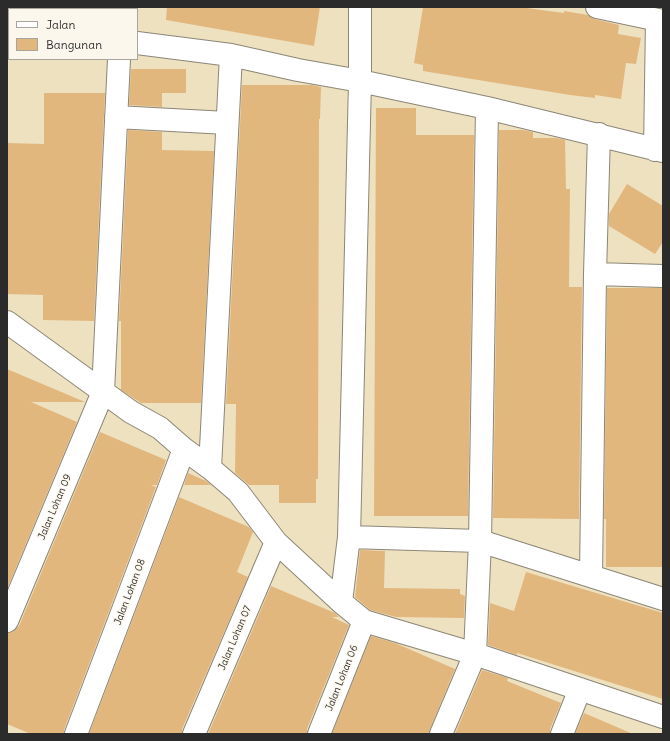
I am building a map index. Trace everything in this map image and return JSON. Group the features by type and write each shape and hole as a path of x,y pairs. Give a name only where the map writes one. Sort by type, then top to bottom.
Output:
{"street":[{"path":"341,602 349,537 360,81 360,7"},
{"path":"138,43 231,55 298,70 360,81 488,108 599,134 659,150 660,21 597,7"},
{"path":"210,468 231,55"},
{"path":"103,392 119,60"},
{"path":"441,734 475,654 480,541 488,108"},
{"path":"116,117 228,123"},
{"path":"591,576 595,274 599,134"},
{"path":"595,274 663,276"},
{"path":"7,322 131,412 160,428 184,449 210,468 238,492 276,542 341,602 364,621 475,654 663,717"},
{"name":"Jalan Lohan 09","path":"7,621 103,392"},
{"name":"Jalan Lohan 08","path":"76,734 184,449"},
{"path":"349,537 480,541 663,599"},
{"name":"Jalan Lohan 07","path":"194,734 276,542"},
{"name":"Jalan Lohan 06","path":"319,734 364,621"},
{"path":"562,734 580,689"}],"building":[{"path":"167,7 320,7 314,46 166,20"},
{"path":"423,7 519,7 564,13 564,11 588,15 594,19 619,25 618,34 641,38 636,64 626,63 621,99 595,95 595,98 570,95 423,71 423,65 414,63"},
{"path":"131,69 186,69 186,93 162,93 162,107 129,105"},
{"path":"242,85 312,85 321,87 319,119 318,479 316,479 316,503 279,503 279,485 249,485 235,473 236,404 226,404"},
{"path":"44,93 105,93 94,321 43,320 43,295 7,294 7,143 44,144"},
{"path":"376,108 416,108 416,135 474,135 468,516 374,516"},
{"path":"128,130 162,132 162,150 214,151 201,403 141,403 121,390 121,321 119,321"},
{"path":"499,130 523,130 533,132 533,138 556,138 565,140 566,189 570,189 569,287 582,287 579,519 493,518"},
{"path":"627,184 663,206 663,242 655,254 609,226 609,214"},
{"path":"607,288 663,288 663,567 606,567 606,519 604,519"},
{"path":"7,369 85,402 31,402 77,422 7,589"},
{"path":"100,432 166,460 157,485 151,485 156,487 64,730 64,734 31,734 7,724 7,633 14,631 19,626"},
{"path":"188,473 206,481 211,485 184,485"},
{"path":"179,497 249,527 253,532 237,572 248,577 182,729 182,734 89,734"},
{"path":"360,550 385,551 384,588 460,589 460,594 465,596 464,618 396,617 370,610 355,597"},
{"path":"526,572 663,613 663,699 488,645 490,603 514,611"},
{"path":"271,586 335,613 339,617 332,617 349,625 307,729 307,734 208,734"},
{"path":"371,636 395,643 455,669 429,734 332,734"},
{"path":"482,670 508,678 507,681 561,703 550,729 550,734 455,734"},
{"path":"584,713 633,734 575,734"}]}
